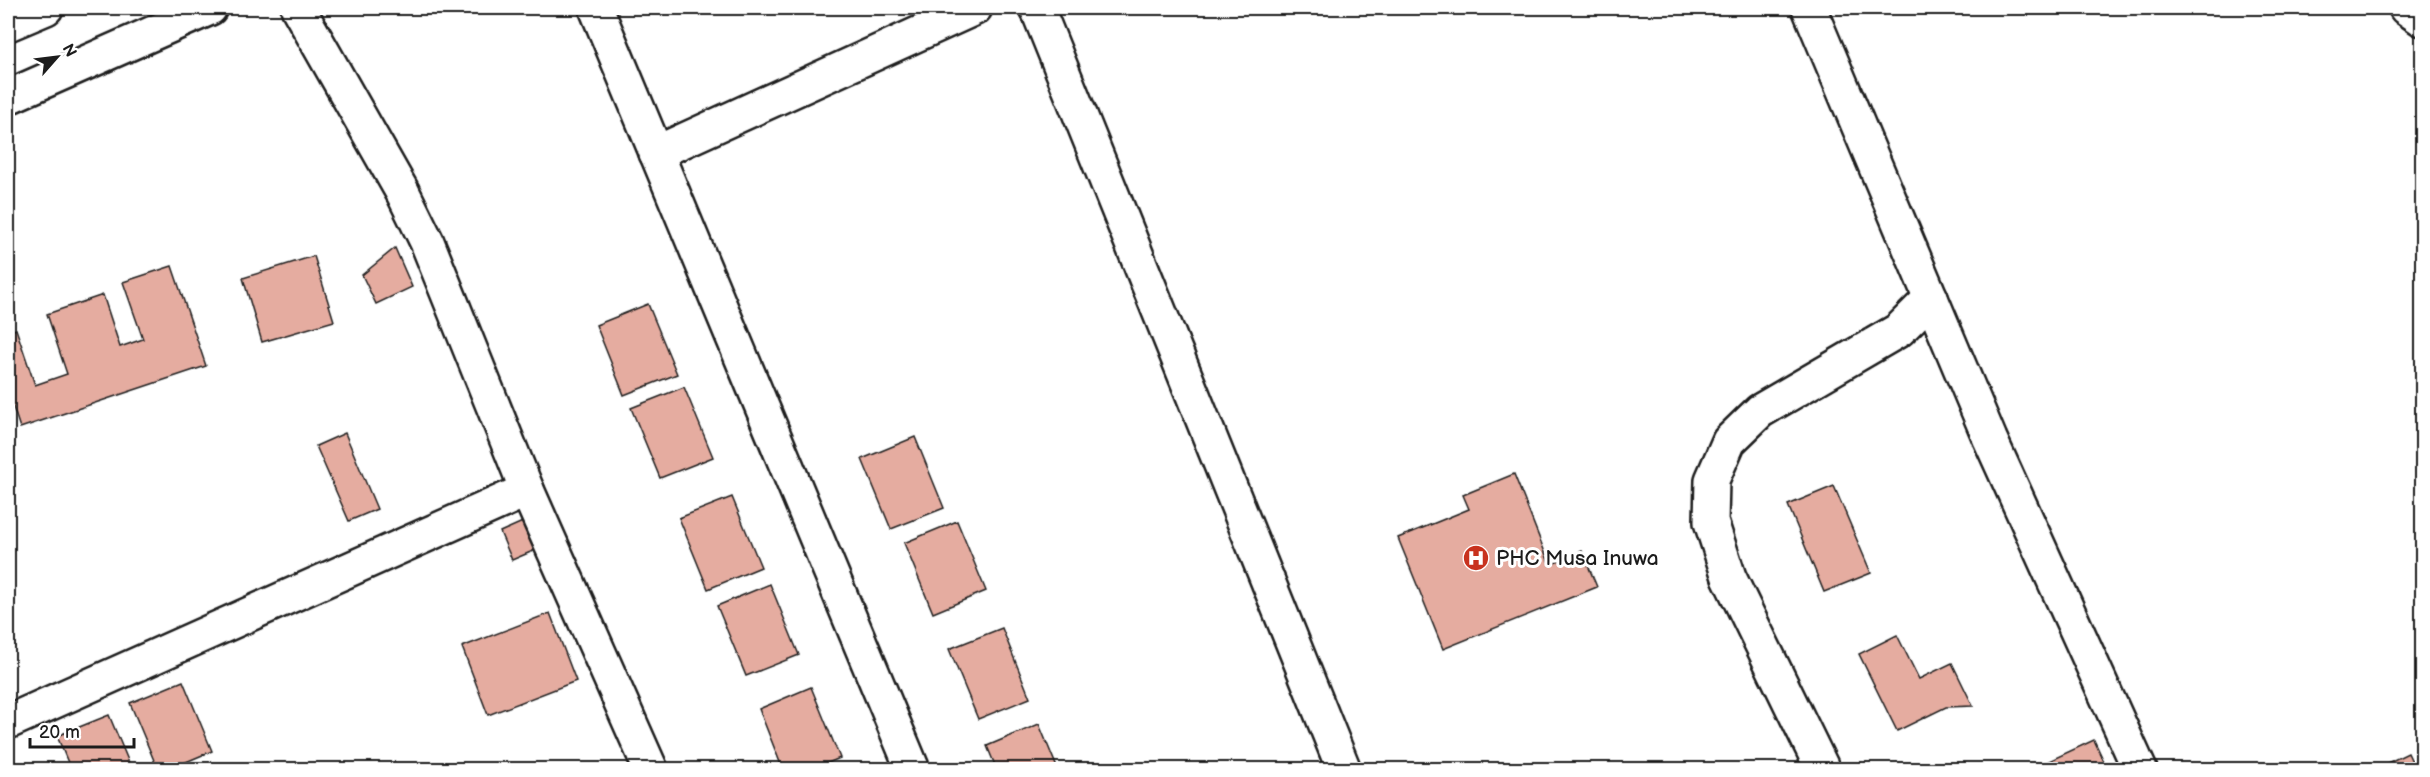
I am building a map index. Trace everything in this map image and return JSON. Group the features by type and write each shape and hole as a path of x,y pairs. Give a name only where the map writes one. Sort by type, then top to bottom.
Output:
{"street":[{"path":"8,24 46,8"},
{"path":"8,97 210,8"},
{"path":"298,8 403,193 427,242 527,490 651,770"},
{"path":"596,8 913,770"},
{"path":"656,153 975,8"},
{"path":"1037,8 1344,770"},
{"path":"1809,8 1990,439 2140,770"},
{"path":"2406,8 2422,20"},
{"path":"1823,770 1729,577 1711,522 1712,480 1729,441 1760,411 1899,330 1931,298"},
{"path":"8,722 527,490"}],"building":[{"path":"395,248 412,287 376,304 362,275"},
{"path":"314,256 334,321 262,342 243,278"},
{"path":"172,266 206,366 20,428 8,392 8,332 16,329 35,385 67,374 47,314 103,295 120,347 143,339 123,282"},
{"path":"648,304 677,374 624,395 596,325"},
{"path":"684,387 713,457 660,478 631,408"},
{"path":"345,433 377,509 349,521 316,446"},
{"path":"915,437 944,508 891,529 862,459"},
{"name":"PHC Musa Inuwa","path":"1514,474 1550,565 1582,551 1597,587 1443,649 1398,538 1469,509 1463,495"},
{"path":"1834,486 1871,573 1824,592 1788,505"},
{"path":"732,497 761,567 708,589 679,518"},
{"path":"527,520 540,548 512,560 500,532"},
{"path":"957,521 986,591 933,613 904,543"},
{"path":"770,584 799,655 746,676 717,606"},
{"path":"550,613 576,681 488,715 462,647"},
{"path":"1002,628 1030,698 978,719 949,649"},
{"path":"1897,635 1919,679 1952,663 1973,706 1946,707 1897,731 1859,654"},
{"path":"183,681 212,751 167,770 158,770 130,703"},
{"path":"811,687 840,758 811,770 783,770 759,709"},
{"path":"109,715 132,770 71,770 57,736"},
{"path":"1039,724 1058,770 997,770 987,746"},
{"path":"2094,740 2108,770 2040,770 2038,766"},
{"path":"2408,753 2416,770 2373,770"}],"place":[{"name":"PHC Musa Inuwa","path":"1476,558"}]}
